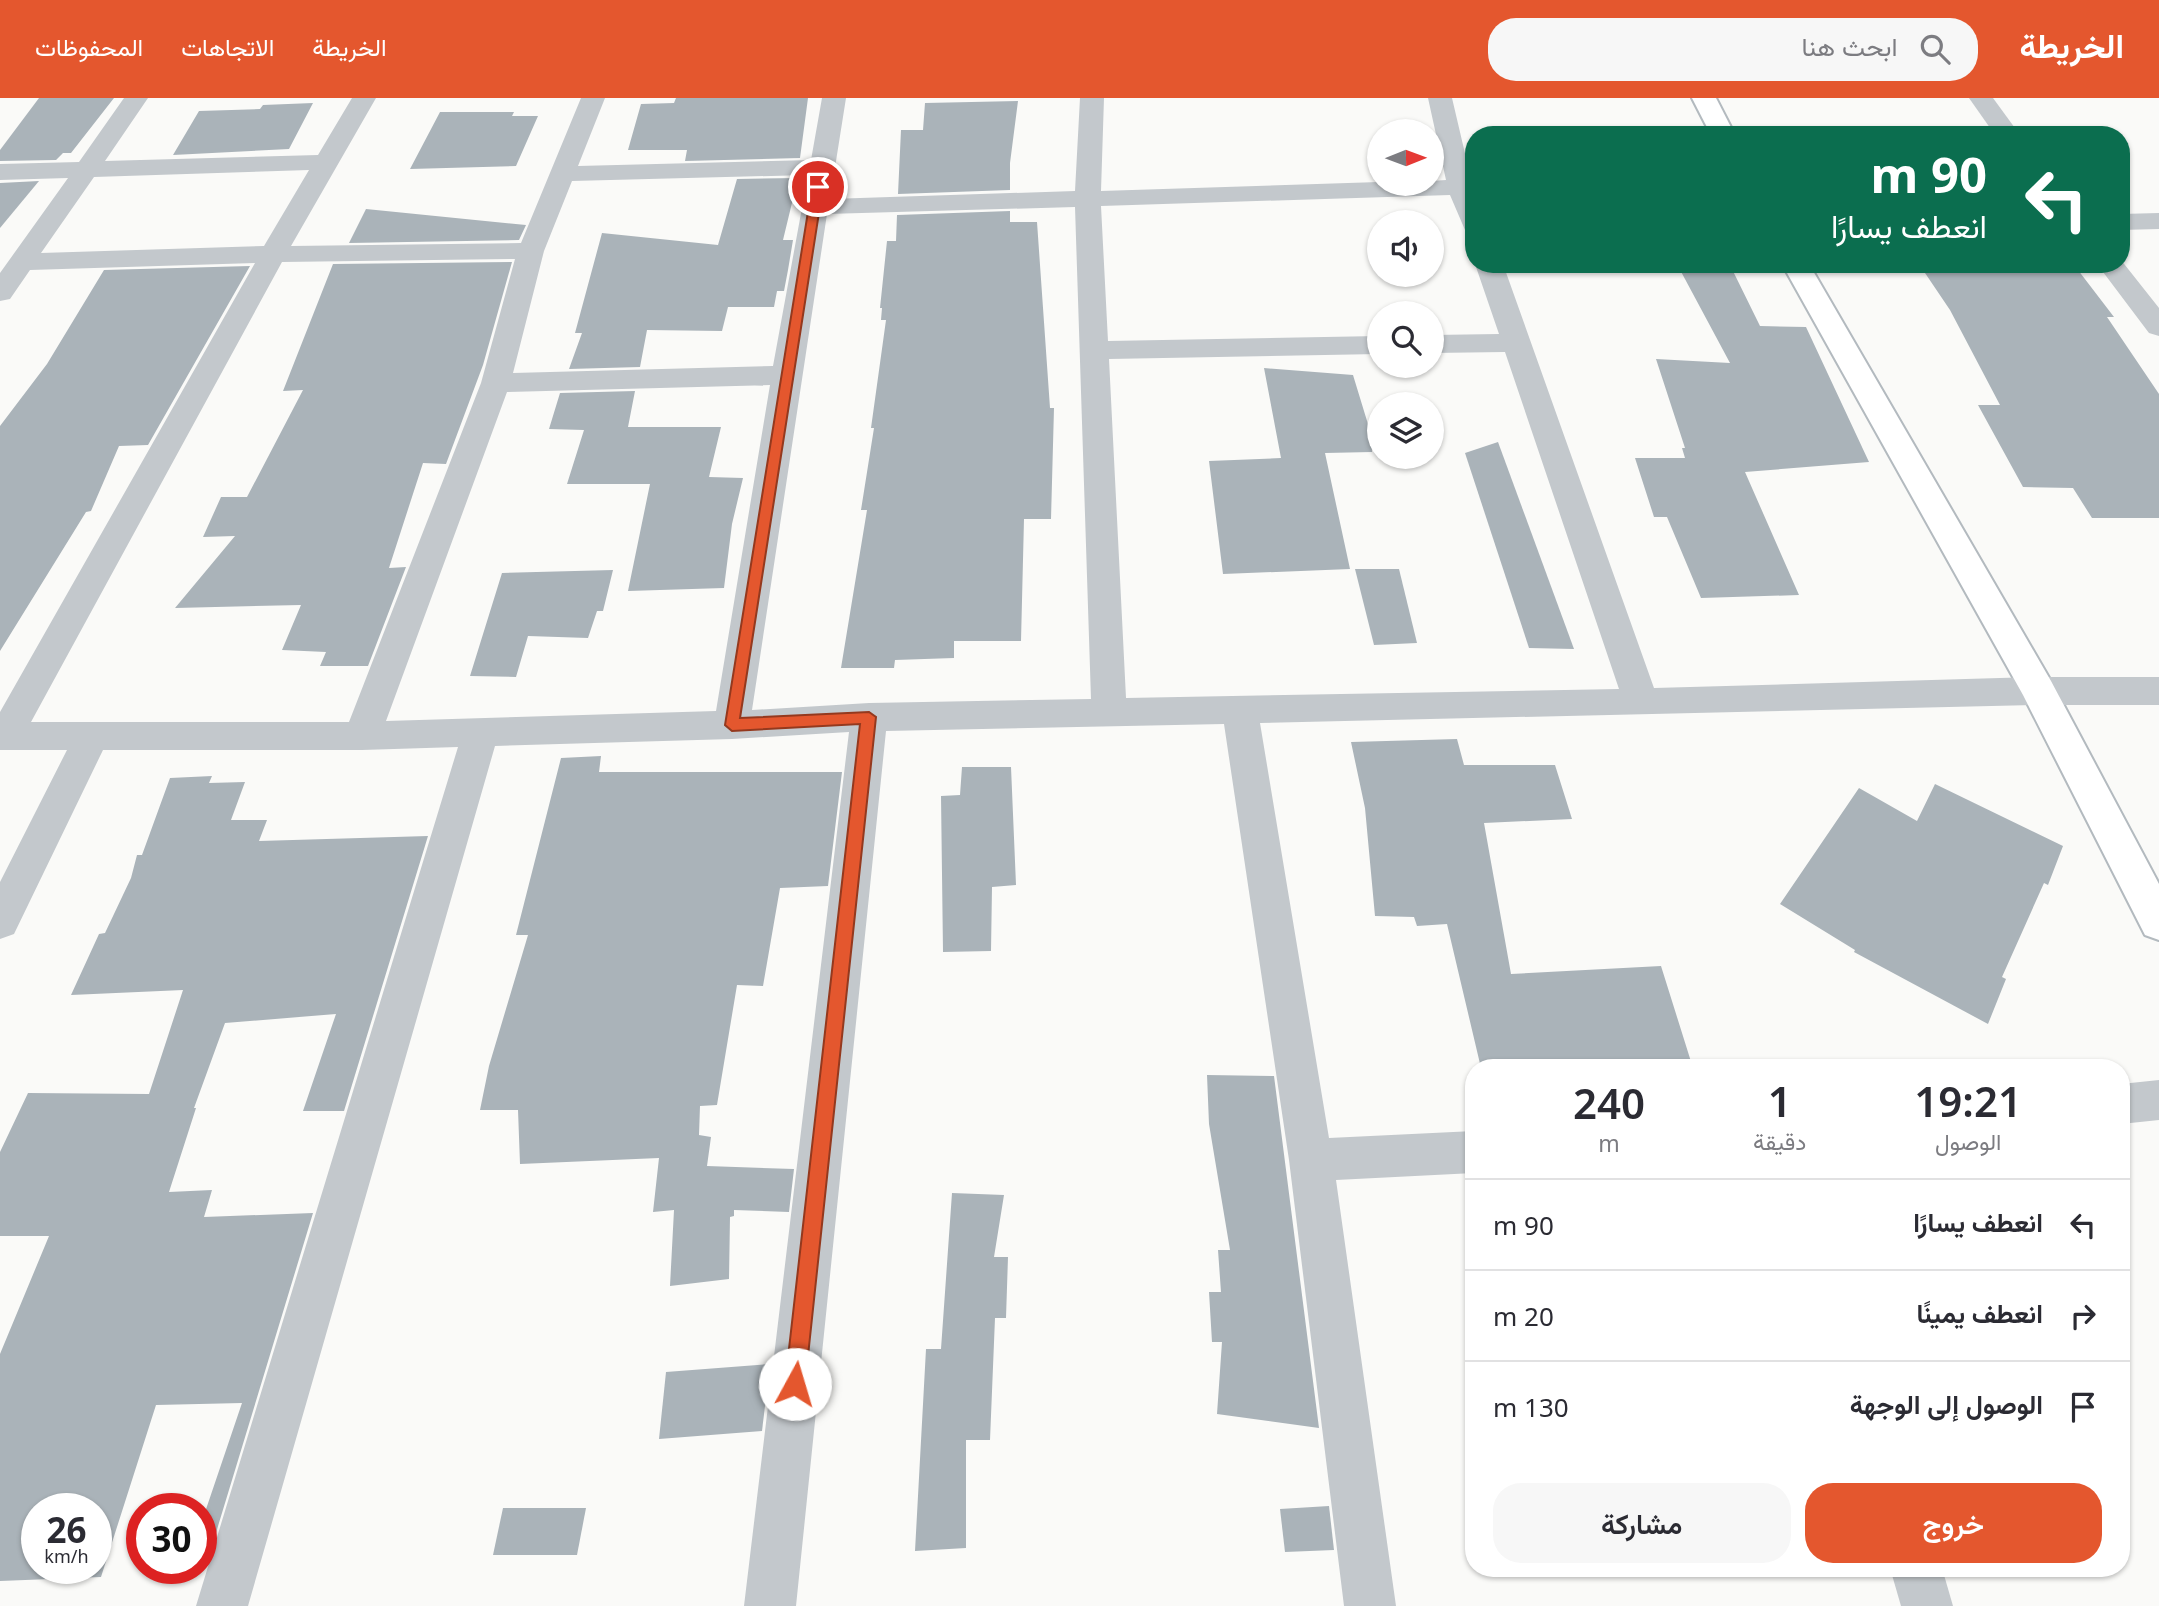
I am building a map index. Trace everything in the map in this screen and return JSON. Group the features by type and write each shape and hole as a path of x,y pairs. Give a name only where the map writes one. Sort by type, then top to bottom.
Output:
{"main road":[{"path":"1704,98 1718,126"},
{"path":"1800,273 2038,691 2159,923"}],"street":[{"path":"0,293 136,98"},
{"path":"364,98 273,254 2,736 362,736 732,725 869,717 1109,714 2038,691 2159,691"},
{"path":"362,736 496,383 531,251 593,98"},
{"path":"732,725 786,375 834,98"},
{"path":"1092,98 1088,198 1109,714"},
{"path":"1440,98 1465,180"},
{"path":"1981,98 2001,126"},
{"path":"0,172 326,162"},
{"path":"563,174 821,167"},
{"path":"814,207 1465,187"},
{"path":"2130,222 2159,220"},
{"path":"23,262 273,254 531,251"},
{"path":"1492,273 1641,702"},
{"path":"2116,273 2159,327"},
{"path":"1444,345 1518,343"},
{"path":"1094,350 1367,345"},
{"path":"496,383 786,375"},
{"path":"1240,710 1311,1160 1370,1606"},
{"path":"770,1606 869,717"},
{"path":"222,1606 481,732"},
{"path":"0,922 92,736"},
{"path":"2130,1103 2159,1100"},
{"path":"1311,1160 1465,1152"},
{"path":"1919,1577 1927,1606"}],"building":[{"path":"39,98 114,98 71,153 63,153 56,160 0,161 0,150"},
{"path":"676,98 808,98 800,158 685,161 687,150 628,150 641,104 674,103"},
{"path":"1018,101 1010,163 1010,190 898,194 901,130 923,130 925,103"},
{"path":"313,103 289,149 173,155 199,111 260,109 263,105"},
{"path":"440,112 514,112 512,116 538,116 516,166 410,169"},
{"path":"798,178 783,240 793,240 788,270 784,291 777,291 774,307 728,307 722,331 647,330 640,367 569,369 582,333 575,333 602,233 718,245 737,179"},
{"path":"39,181 0,228 0,183"},
{"path":"366,209 526,225 519,240 349,243"},
{"path":"1010,211 1010,222 1037,222 1050,408 1054,408 1051,519 1024,519 1021,641 954,641 954,658 895,660 894,668 841,668 867,510 861,510 874,428 871,428 886,320 881,320 880,308 887,241 896,241 897,215"},
{"path":"512,262 483,365 446,464 423,463 389,568 406,567 368,666 320,666 326,652 282,650 301,605 175,608 235,536 203,537 221,497 247,497 303,390 283,391 333,264"},
{"path":"250,266 148,445 119,446 91,511 86,512 0,651 0,426 47,364 104,270"},
{"path":"1682,273 1734,273 1760,326 1806,327 1869,462 1745,472 1799,595 1701,598 1667,517 1654,517 1635,458 1685,458 1682,448 1685,448 1656,359 1730,363"},
{"path":"1925,273 2080,273 2114,317 2107,317 2159,394 2159,518 2092,518 2073,488 2023,487 1978,405 2000,405 1950,310"},
{"path":"1264,368 1353,375 1367,421 1367,452 1325,453 1350,569 1223,574 1209,461 1281,458"},
{"path":"635,391 628,427 721,427 709,477 743,478 732,524 724,588 628,591 650,484 567,484 584,430 549,429 560,393"},
{"path":"1498,442 1574,649 1529,648 1465,453"},
{"path":"1355,569 1399,569 1417,643 1374,645"},
{"path":"613,570 603,611 597,611 588,638 528,636 516,677 470,676 502,573"},
{"path":"1457,739 1464,765 1555,765 1572,819 1484,823 1511,974 1661,966 1690,1059 1479,1059 1447,924 1417,926 1414,917 1375,916 1365,808 1351,742"},
{"path":"601,756 599,772 842,772 828,886 780,888 763,986 737,985 717,1105 700,1106 699,1135 711,1137 707,1166 794,1169 789,1212 734,1210 734,1216 730,1217 729,1279 670,1286 674,1210 653,1212 659,1158 520,1164 518,1110 480,1110 489,1066 528,935 516,935 561,758"},
{"path":"962,767 1011,767 1016,885 992,887 991,951 943,952 941,796 960,795"},
{"path":"212,776 209,783 245,782 231,820 267,820 259,841 428,836 344,1111 303,1111 336,1014 225,1023 194,1108 169,1192 212,1190 204,1217 313,1213 217,1529 217,1493 212,1493 242,1403 156,1405 112,1543 112,1493 21,1493 21,1580 0,1581 0,1354 49,1236 0,1236 0,1152 28,1093 149,1094 183,990 71,995 99,934 105,933 131,878 137,855 142,855 170,778"},
{"path":"1935,784 2063,846 2048,885 2044,883 2002,977 2006,979 1988,1024 1854,952 1855,950 1780,904 1859,788 1917,821"},
{"path":"1207,1075 1274,1076 1319,1428 1217,1414 1222,1342 1212,1342 1209,1292 1221,1292 1218,1250 1230,1250 1209,1124"},
{"path":"952,1193 1004,1195 994,1257 1008,1257 1006,1318 995,1318 990,1440 966,1440 966,1548 915,1551 926,1349 941,1349"},
{"path":"770,1364 762,1431 659,1439 666,1372"},
{"path":"1329,1506 1334,1550 1285,1552 1280,1509"},
{"path":"503,1508 586,1508 577,1555 493,1555"}],"route":[{"path":"795,1384 869,717 732,725 818,187"}]}
